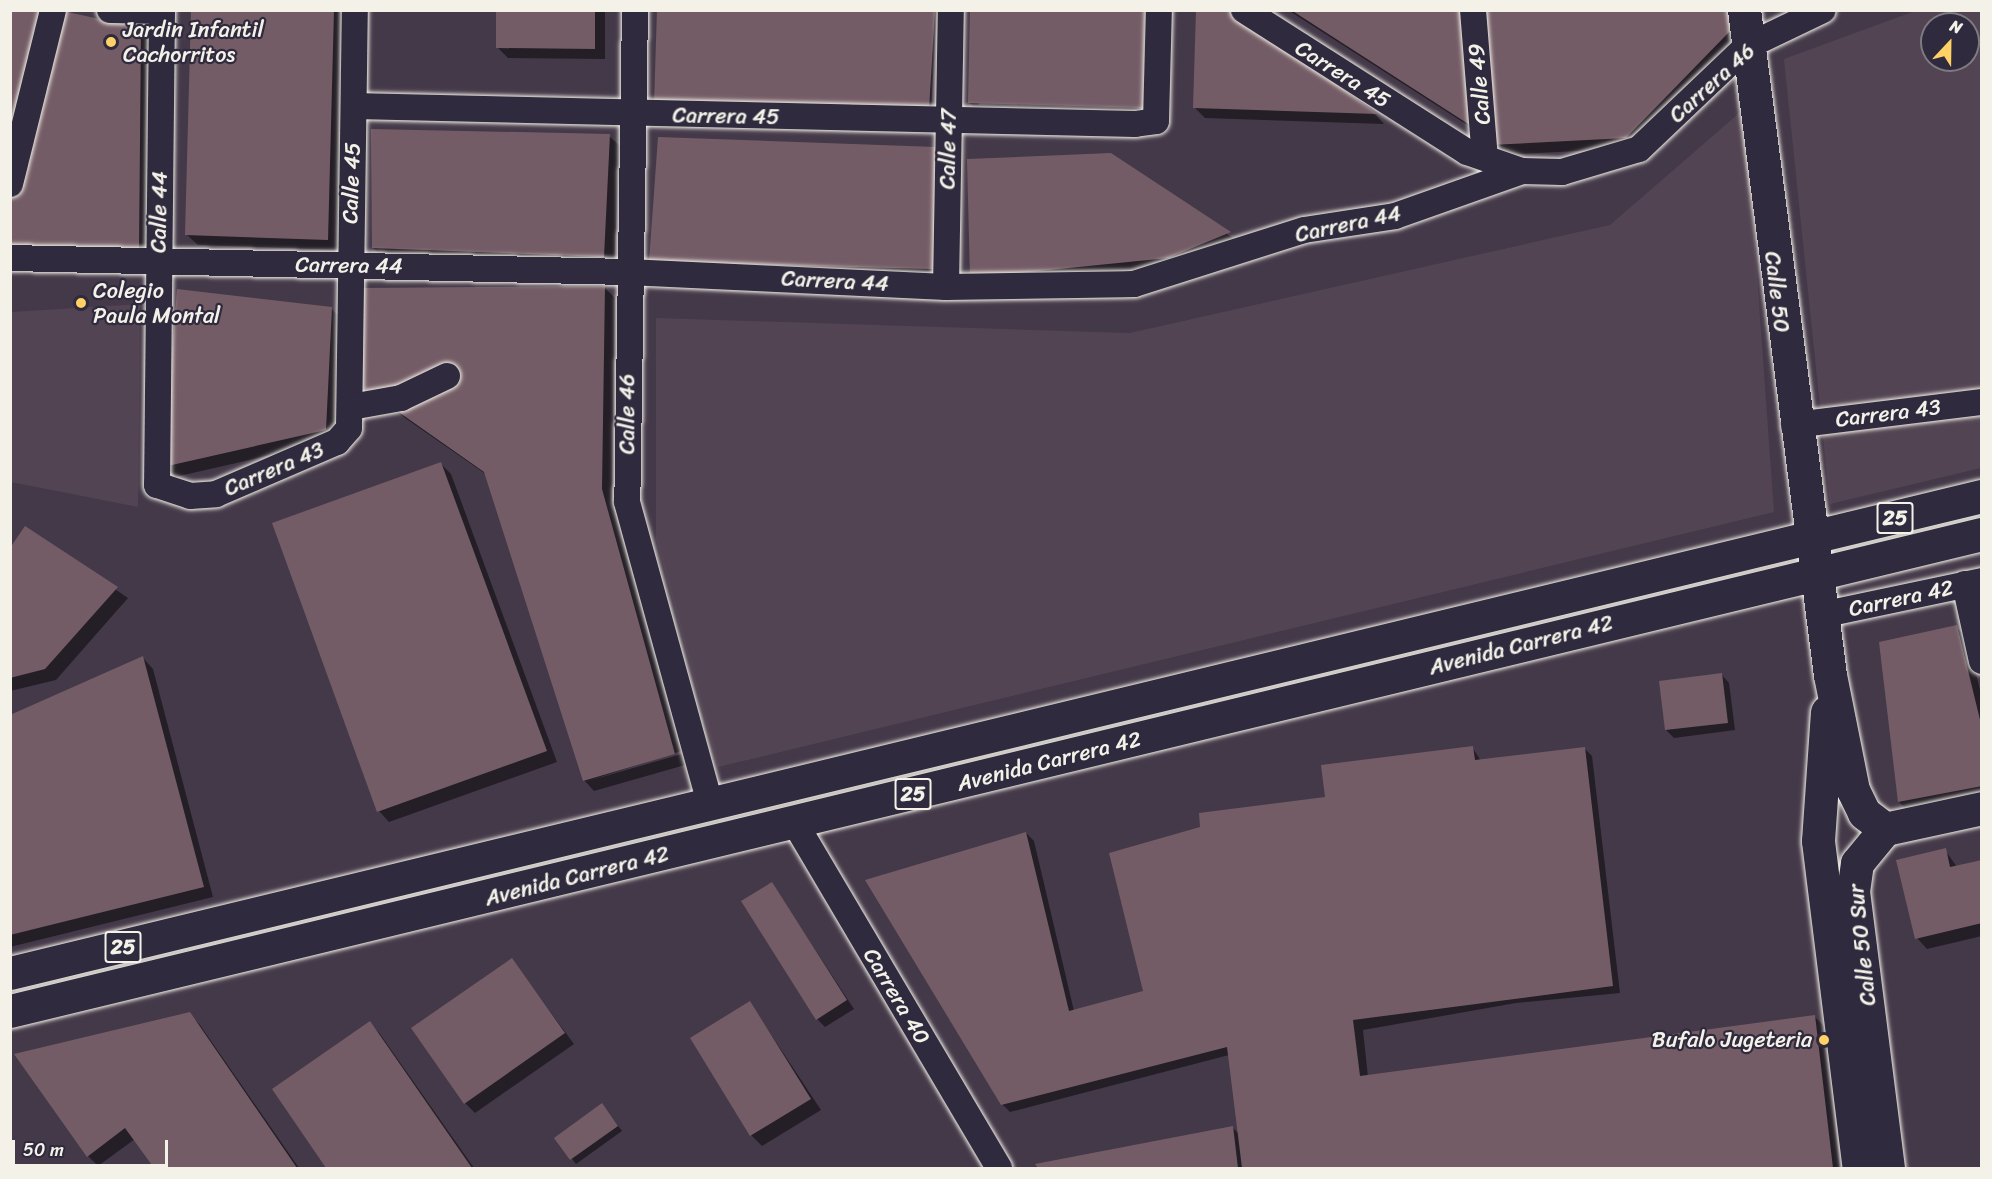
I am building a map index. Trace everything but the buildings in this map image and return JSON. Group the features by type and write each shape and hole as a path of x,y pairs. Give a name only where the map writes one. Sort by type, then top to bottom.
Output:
{"main road":[{"name":"Calle 50","path":"1744,10 1746,47 1814,574"},
{"name":"Avenida Carrera 42","path":"10,973 711,806 1982,496"},
{"name":"Avenida Carrera 42","path":"10,1011 795,823 1982,534"},
{"name":"Calle 50 Sur","path":"1814,574 1830,675 1853,790 1864,813 1885,829 1857,863 1853,891 1888,1168"},
{"name":"Calle 50 Sur","path":"1830,675 1818,841 1859,1168"},
{"path":"1885,829 1982,808"},
{"path":"504,856 646,859"}],"street":[{"path":"10,184 53,10"},
{"path":"110,10 162,11"},
{"name":"Calle 45","path":"350,418 348,266 355,10"},
{"name":"Calle 46","path":"634,10 628,272 627,502 711,806"},
{"name":"Calle 47","path":"946,287 951,10"},
{"name":"Carrera 45","path":"354,106 1098,124 1156,121 1158,10"},
{"name":"Carrera 45","path":"1244,10 1443,137 1485,158 1522,171"},
{"name":"Calle 49","path":"1473,10 1485,158"},
{"name":"Carrera 46","path":"1639,149 1746,47 1823,10"},
{"name":"Calle 44","path":"157,485 162,11"},
{"name":"Carrera 44","path":"10,258 628,272 946,287 1152,281 1304,230 1395,216 1522,171 1562,172 1639,149"},
{"path":"350,418 401,398 447,376"},
{"name":"Carrera 43","path":"1794,424 1982,402"},
{"name":"Carrera 43","path":"157,485 190,496 216,494 337,442 350,418"},
{"path":"1973,582 1982,661"},
{"name":"Carrera 42","path":"1821,615 1973,582"},
{"name":"Carrera 40","path":"795,823 999,1168"}],"shaded area":[{"path":"1915,11 1981,11 1981,468 1830,504 1784,59"},
{"path":"1745,108 1774,512 718,767 656,539 656,318 1130,333 1610,225"},
{"path":"140,304 138,507 11,482 11,312"}],"place":[{"name":"Jardin Infantil Cachorritos","path":"111,42"},
{"name":"Colegio Paula Montal","path":"81,303"},
{"name":"Bufalo Jugeteria","path":"1824,1040"}]}
